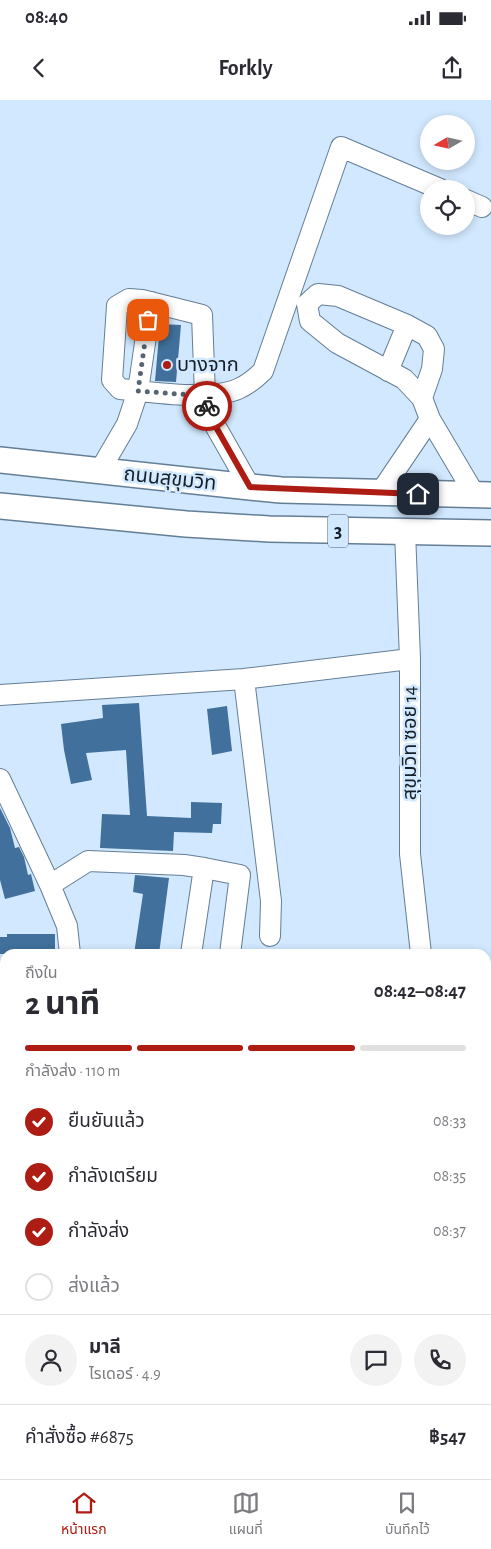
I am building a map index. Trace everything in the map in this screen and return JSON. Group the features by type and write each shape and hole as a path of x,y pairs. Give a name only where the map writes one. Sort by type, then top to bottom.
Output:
{"main road":[{"name":"ถนนสุขุมวิท","path":"0,460 250,487 380,493 483,495"},
{"name":"ถนนสุขุมวิท","path":"0,506 195,525 269,529 491,533"}],"street":[{"path":"250,487 208,413 205,396 202,316 151,302 129,299 117,306 112,380 120,389 205,396 237,390 255,379 263,371 341,147 420,181"},
{"path":"422,398 432,369 434,349 427,336 407,325 338,296 318,294 307,304 310,321 337,342 404,379 422,398 430,419 483,495"},
{"path":"98,472 127,424 138,391 151,302"},
{"path":"388,371 407,325"},
{"path":"380,493 430,419"},
{"name":"สุขุมวิท ซอย 14","path":"405,532 410,659 410,854 420,949"},
{"path":"0,694 244,680 410,659"},
{"path":"244,680 271,901 270,936"},
{"path":"0,778 67,926 69,949"},
{"path":"50,885 88,861 184,865 240,875 231,949"},
{"path":"191,949 204,868"}],"building":[{"name":"บางจาก","path":"160,324 181,325 176,382 155,381"},
{"path":"139,703 147,816 191,818 191,802 222,803 221,824 213,824 212,833 174,832 173,851 100,848 102,814 130,815 126,750 86,753 92,780 71,784 61,724 103,718 102,705"},
{"path":"227,706 232,751 212,755 207,709"},
{"path":"0,808 10,828 15,848 19,847 24,857 28,875 31,874 35,891 5,899 0,880"},
{"path":"135,875 169,878 160,949 135,949 143,894 133,892"},
{"path":"7,934 55,934 55,949 0,949 0,937 7,937"}],"way so far":[{"path":"148,320 138,391 205,396 207,406"}],"place":[{"name":"บางจาก","path":"167,365"}],"route":[{"path":"207,406 208,413 250,487 281,490 418,494"}]}
